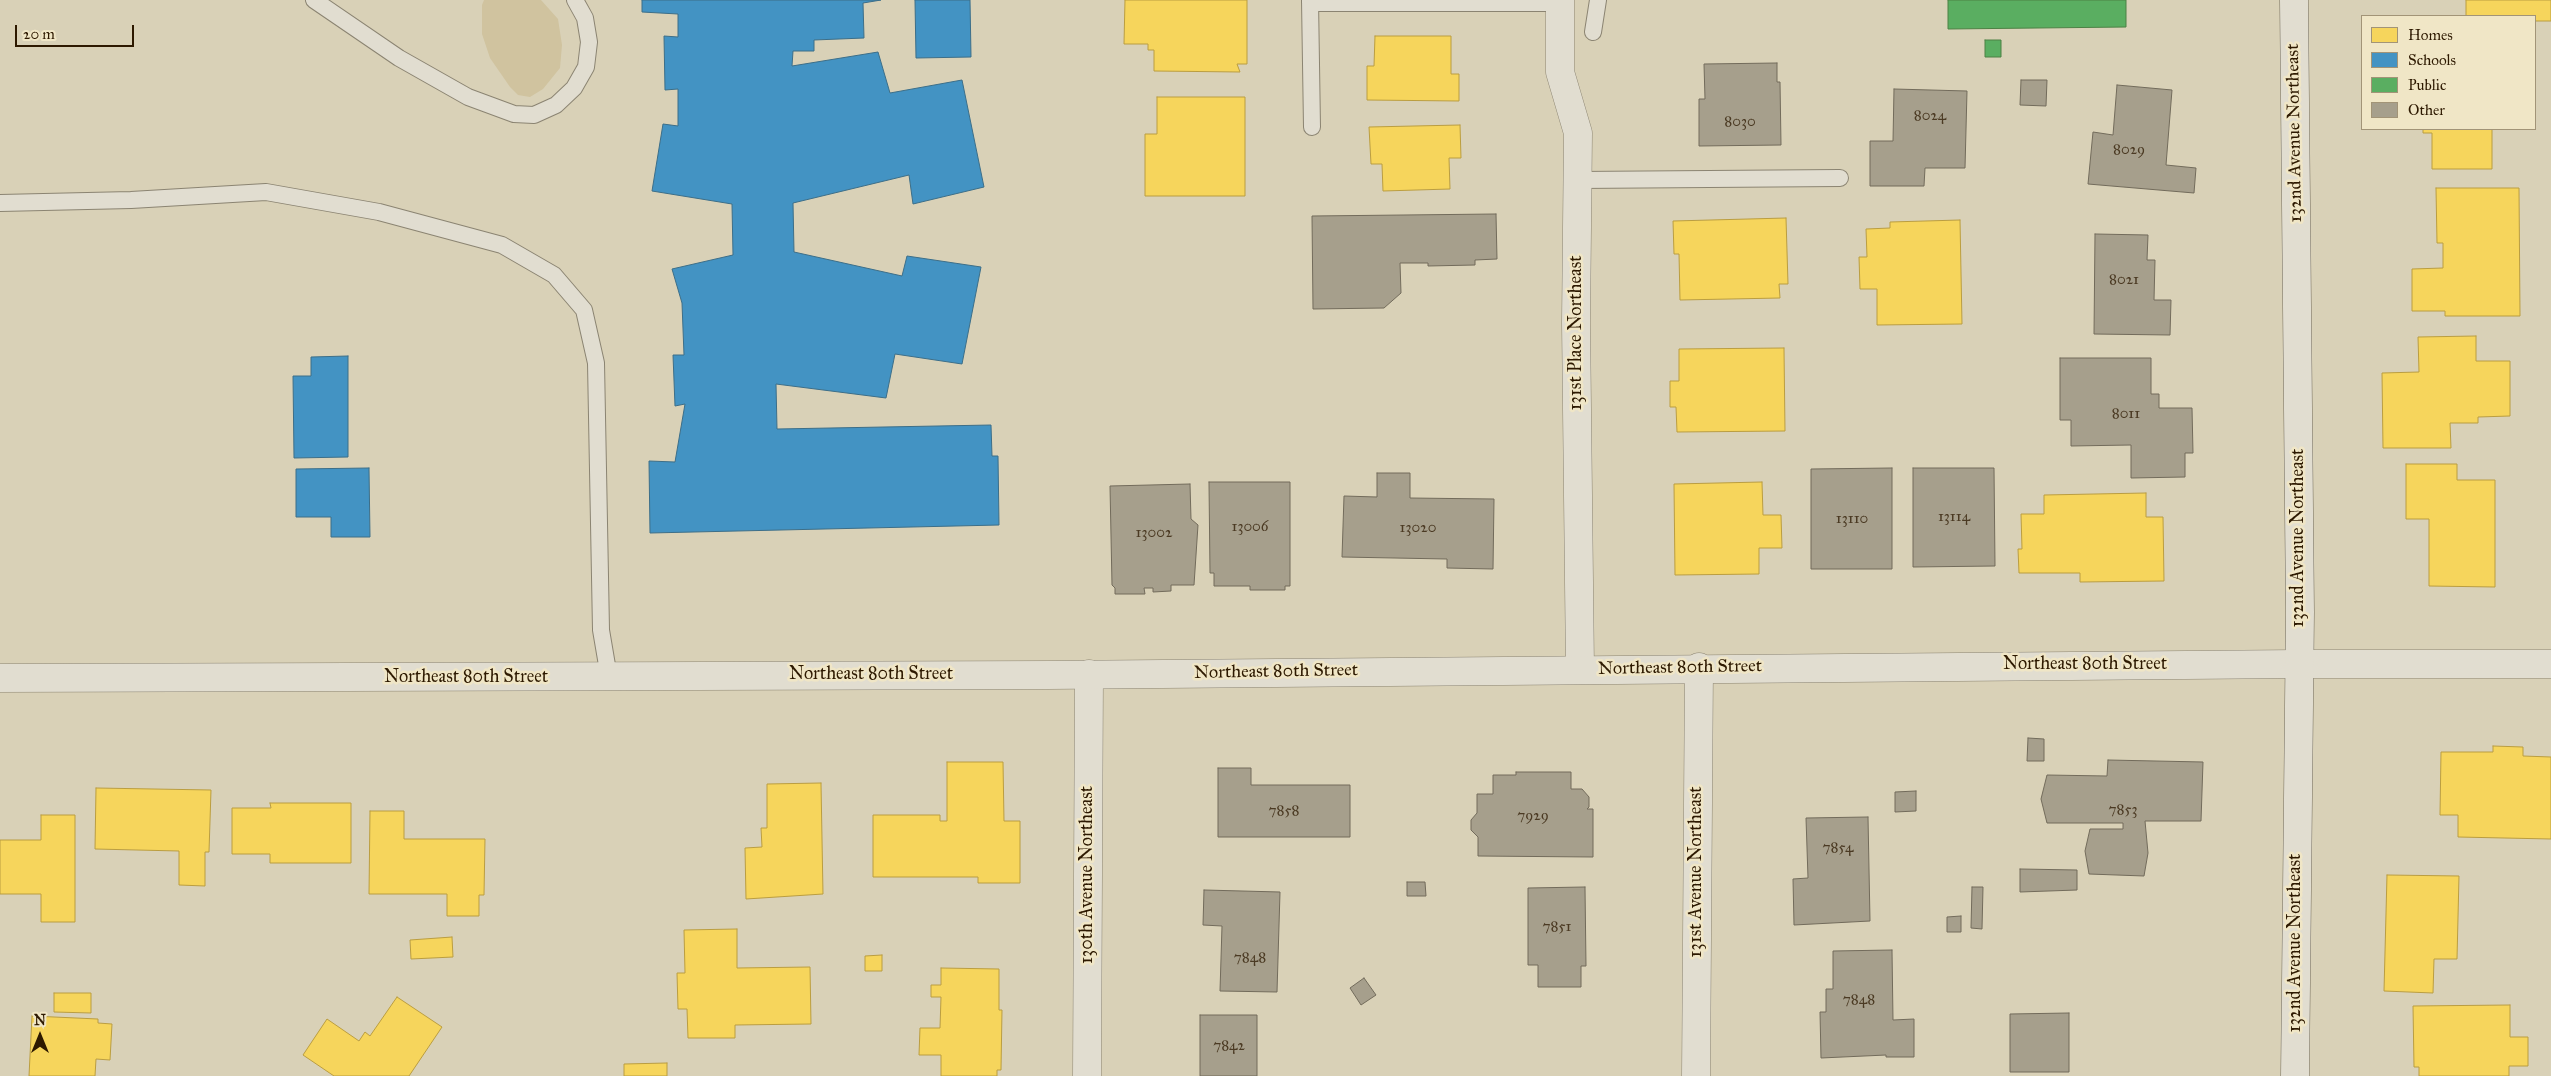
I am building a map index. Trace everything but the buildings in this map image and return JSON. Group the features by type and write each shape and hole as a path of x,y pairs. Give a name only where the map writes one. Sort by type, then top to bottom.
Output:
{"street":[{"name":"132nd Avenue Northeast","path":"2294,0 2299,664 2295,1076"},
{"name":"131st Place Northeast","path":"1560,2 1560,72 1578,133 1576,322 1580,669"},
{"name":"Northeast 80th Street","path":"0,678 609,677 1699,668 2551,664"},
{"name":"131st Avenue Northeast","path":"1696,1076 1699,668"},
{"name":"130th Avenue Northeast","path":"1087,1076 1089,674"}],"lane":[{"path":"314,0 399,58 468,98 514,114 534,115 556,105 574,88 586,67 589,42 585,18 574,0"},
{"path":"1594,32 1598,0"},
{"path":"1312,127 1310,1 1560,2"},
{"path":"1578,180 1840,178"},
{"path":"0,202 131,200 266,192 379,212 502,245 554,275 584,310 596,363 601,630 609,677"}],"shaded area":[{"path":"484,0 541,0 558,19 562,45 560,68 543,89 530,97 518,95 510,87 490,58 482,34 482,5"}]}
